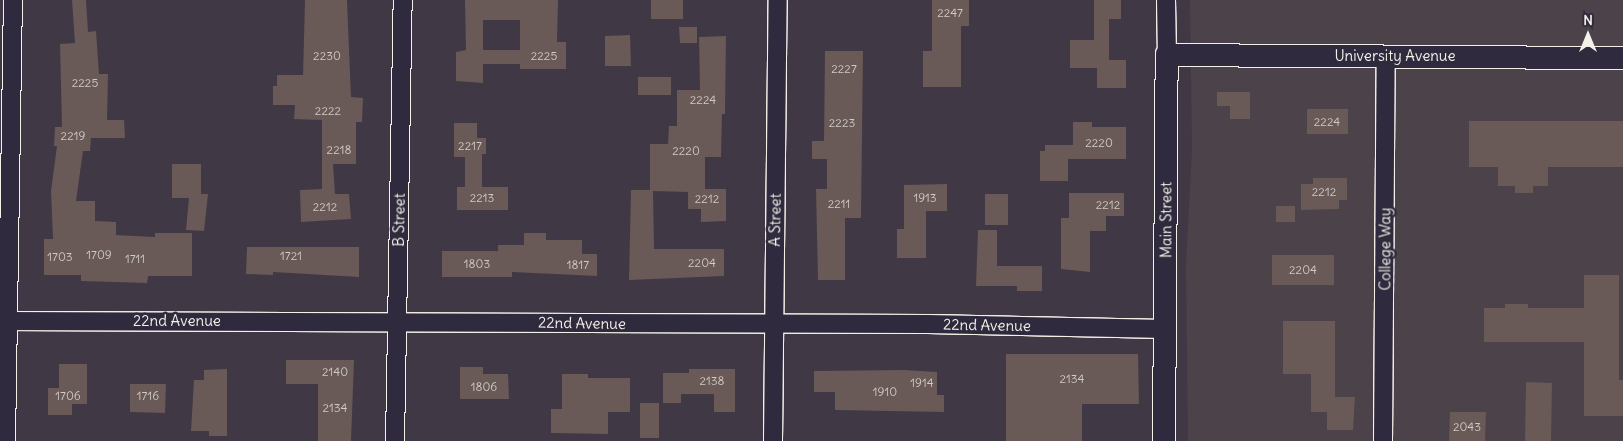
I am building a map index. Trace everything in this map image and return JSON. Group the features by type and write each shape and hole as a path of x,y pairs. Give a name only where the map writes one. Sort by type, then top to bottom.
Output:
{"street":[{"name":"B Street","path":"395,441 403,0"},
{"name":"A Street","path":"773,441 778,0"},
{"name":"Main Street","path":"1164,441 1166,0"},
{"path":"6,441 4,321 8,8"},
{"name":"University Avenue","path":"1167,55 1623,58"},
{"name":"College Way","path":"1383,441 1386,57"},
{"name":"22nd Avenue","path":"4,321 397,321 1165,329"}],"shaded area":[{"path":"1190,0 1623,0 1623,441 1188,441 1186,266 1192,149"}],"building":[{"path":"72,0 86,0 88,32 96,31 99,74 108,74 107,120 124,120 125,138 91,138 90,151 83,151 76,201 95,201 95,221 116,222 116,235 155,237 155,233 192,233 192,276 148,276 147,283 81,281 81,275 44,275 44,239 53,239 51,191 57,146 54,146 55,127 62,127 60,44 75,43"},
{"path":"305,0 347,0 351,97 363,98 362,122 356,122 356,164 333,164 335,194 349,194 351,219 301,222 300,190 322,189 322,120 294,119 295,105 273,105 273,86 277,86 277,75 303,75"},
{"path":"465,0 558,0 557,42 566,42 566,69 520,69 520,64 483,64 483,83 456,81 456,52 466,50","holes":["483,20 520,20 520,50 483,50"]},
{"path":"651,0 683,0 683,19 651,19"},
{"path":"932,0 969,0 969,26 961,26 961,87 923,87 923,51 932,51"},
{"path":"1094,0 1121,0 1121,19 1109,19 1109,60 1126,60 1126,88 1097,88 1097,68 1070,68 1070,40 1094,40"},
{"path":"679,27 697,27 697,43 680,43"},
{"path":"630,35 631,66 605,66 605,36"},
{"path":"726,36 725,114 722,114 721,157 705,157 705,189 726,189 726,221 701,222 701,209 688,209 688,192 653,191 654,249 724,249 724,276 629,280 631,190 650,190 650,144 668,144 669,126 677,126 677,90 700,90 699,37"},
{"path":"825,51 863,51 861,218 845,218 845,280 818,280 816,189 827,189 827,159 812,159 812,141 824,141"},
{"path":"638,77 671,77 671,95 638,95"},
{"path":"1217,92 1250,92 1250,119 1230,119 1230,106 1217,106"},
{"path":"1307,109 1348,109 1348,134 1307,134"},
{"path":"1469,121 1623,121 1623,167 1548,167 1548,186 1533,186 1533,193 1515,193 1515,186 1498,186 1498,167 1469,167"},
{"path":"1073,122 1092,122 1092,127 1126,127 1126,159 1068,159 1068,181 1040,181 1040,151 1045,151 1045,145 1073,145"},
{"path":"454,123 477,123 477,138 486,138 486,154 482,154 482,187 508,187 508,210 457,210 457,187 465,187 465,157 454,157"},
{"path":"172,164 201,164 201,194 208,194 204,231 186,230 189,198 172,198"},
{"path":"1313,178 1347,178 1347,200 1339,200 1339,209 1301,210 1301,184 1313,184"},
{"path":"947,184 947,211 926,211 926,258 897,258 897,229 904,229 904,185"},
{"path":"1069,193 1124,193 1124,216 1106,216 1106,231 1090,231 1090,272 1061,269 1061,218 1069,218"},
{"path":"985,194 1008,194 1008,225 985,225"},
{"path":"1276,206 1295,206 1295,222 1276,222"},
{"path":"978,230 997,230 997,266 1042,266 1042,291 1017,291 1017,286 976,286"},
{"path":"524,233 546,233 546,240 582,240 582,254 597,254 597,276 512,272 512,277 442,277 442,251 498,251 498,245 524,245"},
{"path":"247,247 359,247 359,277 273,272 273,275 246,274"},
{"path":"1272,255 1334,255 1334,285 1272,285"},
{"path":"1584,275 1619,275 1619,380 1623,380 1623,416 1584,416 1584,342 1484,342 1484,308 1505,308 1505,304 1528,304 1528,308 1584,308"},
{"path":"1283,321 1335,321 1335,397 1355,397 1353,430 1327,430 1327,412 1311,412 1311,374 1283,374"},
{"path":"1006,354 1138,354 1139,404 1082,404 1082,441 1006,441"},
{"path":"286,360 354,360 351,441 318,441 318,384 286,384"},
{"path":"59,364 87,364 87,404 72,404 72,415 48,415 48,388 59,388"},
{"path":"460,367 483,367 483,374 508,374 509,399 460,399"},
{"path":"227,369 227,436 209,436 209,431 191,431 194,380 204,380 204,370"},
{"path":"689,369 735,369 735,412 714,412 714,394 681,394 681,403 663,403 663,373 689,373"},
{"path":"904,370 937,372 937,395 944,395 944,412 835,410 835,392 814,392 814,371"},
{"path":"562,374 588,374 588,378 630,378 630,412 608,412 608,434 551,433 551,409 562,409"},
{"path":"1526,382 1552,383 1551,441 1525,441"},
{"path":"130,384 166,384 165,413 130,412"},
{"path":"640,403 659,403 659,438 640,438"},
{"path":"1450,412 1486,412 1485,441 1449,441"}]}
